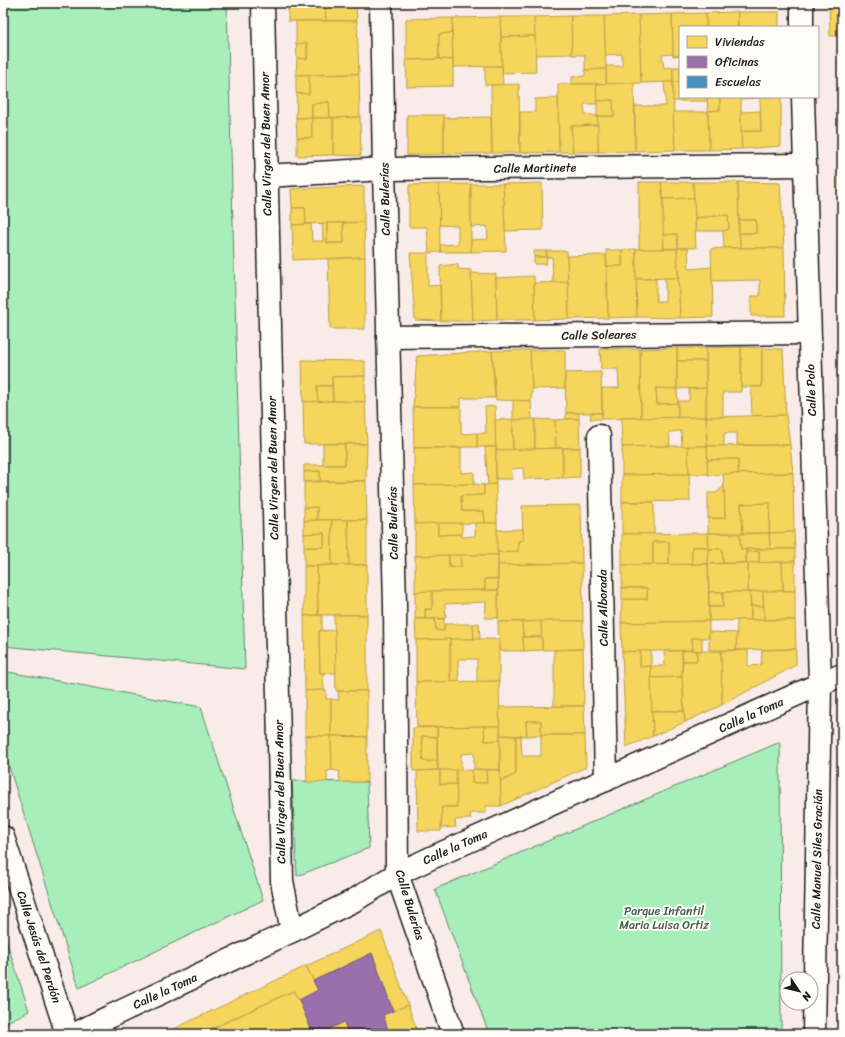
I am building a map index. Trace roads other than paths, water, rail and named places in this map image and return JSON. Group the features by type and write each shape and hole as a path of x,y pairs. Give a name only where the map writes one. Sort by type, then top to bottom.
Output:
{"street":[{"name":"Calle Virgen del Buen Amor","path":"263,3 282,881 292,931"},
{"path":"381,3 391,3"},
{"name":"Calle Bulerías","path":"381,3 395,606 397,874 453,1034"},
{"path":"802,3 802,26"},
{"name":"Calle Polo","path":"803,98 820,684"},
{"name":"Calle Martinete","path":"266,176 384,169 804,165"},
{"name":"Calle Soleares","path":"388,337 809,333"},
{"name":"Calle Alborada","path":"599,436 606,780"},
{"name":"Calle la Toma","path":"75,1034 353,901 397,874 431,858 842,675"},
{"name":"Calle Manuel Siles Gracián","path":"814,1034 820,684"},
{"name":"Calle Jesús del Perdón","path":"3,837 67,1034"}],"park label":[{"name":"Parque Infantil Maria Luisa Ortiz","path":"664,918"}]}
